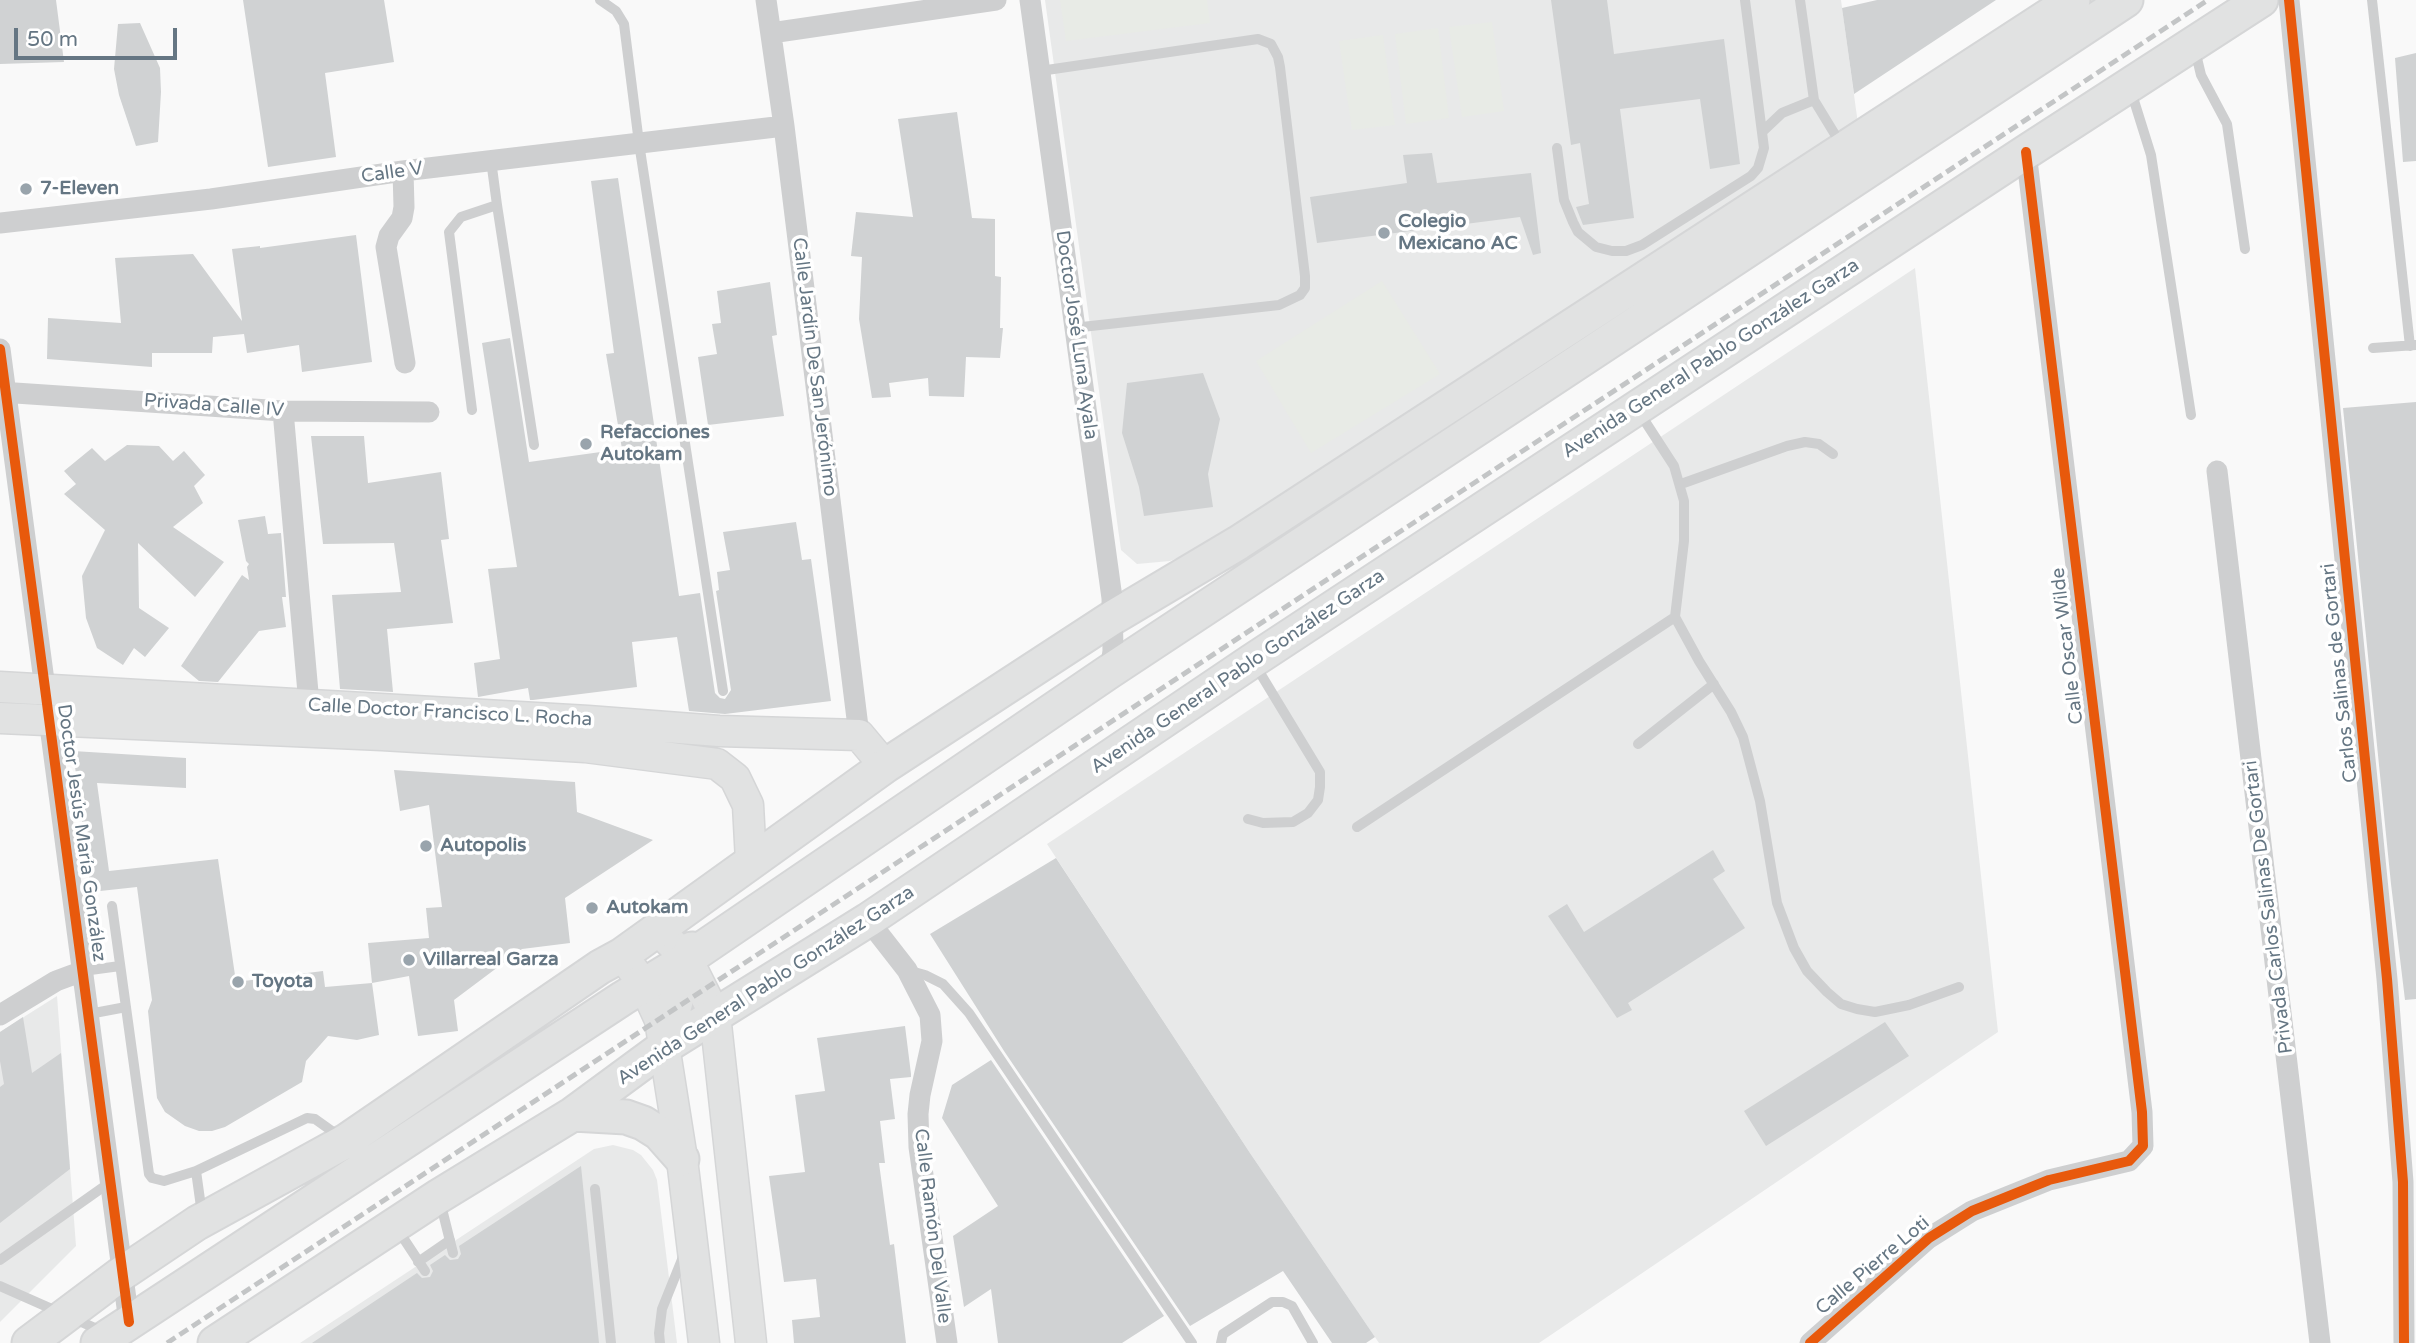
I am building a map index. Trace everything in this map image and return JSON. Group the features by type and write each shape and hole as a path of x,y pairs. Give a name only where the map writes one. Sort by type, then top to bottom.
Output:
{"main road":[{"path":"29,1343 121,1274 203,1220 346,1141 600,967 622,955 885,766 1112,618 1238,543 2073,0"},
{"path":"112,1333 687,959 1111,671 2126,0"},
{"name":"Avenida General Pablo González Garza","path":"215,1343 439,1196 573,1114 664,1047 868,920 1252,661 2025,152 2261,0"},
{"path":"664,1047 687,959 715,912 764,871 851,817 901,778 910,767 918,745"},
{"path":"573,1114 625,1118 643,1123 659,1133 682,1159"}],"street":[{"name":"Calle Jardín De San Jerónimo","path":"766,0 859,734"},
{"path":"771,33 996,0"},
{"name":"Doctor José Luna Ayala","path":"1030,0 1112,598 1111,671"},
{"name":"Carlos Salinas de Gortari","path":"2289,0 2387,979 2403,1182 2404,1343"},
{"name":"Calle V","path":"0,223 211,199 491,160 784,126"},
{"name":"Calle Oscar Wilde","path":"2025,152 2144,1136"},
{"path":"403,171 402,218 388,236 386,247 405,363"},
{"name":"Doctor Jesús María González","path":"0,349 121,1274 112,1333"},
{"name":"Privada Calle IV","path":"4,393 283,411 429,412"},
{"path":"283,411 309,704"},
{"name":"Privada Carlos Salinas De Gortari","path":"2217,471 2320,1343"},
{"name":"Calle Doctor Francisco L. Rocha","path":"0,687 309,704 381,722"},
{"name":"Calle Doctor Francisco L. Rocha","path":"0,718 381,722 586,734 719,731 859,734"},
{"path":"719,731 717,764 735,778 748,805 751,861"},
{"name":"Calle Doctor Francisco L. Rocha","path":"586,734 717,764"},
{"path":"859,734 885,766"},
{"name":"Calle Ramón Del Valle","path":"868,920 907,970 930,1014 932,1041 919,1105 919,1147 947,1343"},
{"path":"657,929 687,959 715,1014 751,1343"},
{"path":"622,955 644,985 660,1020 682,1159 704,1343"},
{"path":"0,1015 56,981 83,971"},
{"name":"Calle Pierre Loti","path":"1810,1343 1929,1238 1950,1224 1972,1211 2049,1180 2129,1161 2139,1152 2144,1136"}],"lane":[{"path":"600,0 616,11 624,24 639,143 723,691"},
{"path":"1557,148 1564,200 1578,232 1596,247 1626,251 1642,245 1751,176 1758,168 1764,153 1745,0"},
{"path":"1800,0 1814,100 1845,150"},
{"path":"2372,0 2413,345 2373,348"},
{"path":"1040,71 1258,39 1271,44 1280,66 1305,276 1305,288 1300,295 1279,305 1073,328"},
{"path":"2193,43 2201,75 2227,124 2245,249"},
{"path":"2129,85 2151,155 2191,415"},
{"path":"1763,131 1782,113 1814,100"},
{"path":"491,160 534,445"},
{"path":"472,410 450,232 461,217 497,205"},
{"path":"1636,408 1666,452 1681,484 1684,501 1684,541 1675,617 1743,737 1760,801 1777,903 1794,948 1807,971 1841,1004 1875,1012 1909,1005 1959,987"},
{"path":"1681,484 1805,442 1819,444 1833,454"},
{"path":"1357,827 1675,617"},
{"path":"1248,819 1263,823 1293,821 1308,813 1318,800 1320,787 1320,772 1252,661"},
{"path":"1638,744 1714,684"},
{"path":"112,906 149,1174 152,1178 164,1181 195,1171 307,1118 315,1119 346,1141"},
{"path":"83,971 120,966"},
{"path":"907,970 943,984 970,1013 1192,1343"},
{"path":"89,1014 126,1007"},
{"path":"195,1171 203,1220"},
{"path":"0,1260 109,1183"},
{"path":"595,1189 611,1343"},
{"path":"439,1196 453,1253"},
{"path":"395,1225 422,1266 450,1240"},
{"path":"660,1343 662,1309 692,1236"},
{"path":"0,1286 112,1333"},
{"path":"1221,1343 1223,1334 1272,1302 1283,1302 1292,1306 1313,1343"}],"shaded area":[{"name":"Colegio Mexicano AC","path":"1045,0 1841,0 1858,124 1213,544 1170,561 1137,564 1121,550"},
{"path":"1060,0 1207,0 1210,23 1066,41"},
{"path":"1492,22 1504,111 1462,117 1449,27"},
{"path":"1438,28 1449,118 1406,124 1395,34"},
{"path":"1383,35 1395,125 1352,130 1339,41"},
{"path":"1915,268 1998,1032 1539,1343 1379,1343 1250,1153 1047,844"},
{"path":"1382,281 1440,374 1311,453 1256,361"},
{"path":"57,996 76,1246 0,1322 0,1032"},
{"path":"613,1145 641,1155 657,1180 677,1343 300,1343 594,1149"}],"building":[{"path":"0,0 56,0 64,62 0,64"},
{"path":"243,0 384,0 394,62 325,73 336,157 268,167"},
{"path":"1551,0 1607,0 1614,54 1724,39 1740,164 1710,169 1700,99 1620,109 1634,218 1583,225 1576,207 1589,204 1580,143 1571,145"},
{"path":"1877,0 1996,0 1854,94 1842,8"},
{"path":"140,23 160,68 161,92 158,142 136,146 119,95 114,69 118,24"},
{"path":"2416,53 2416,161 2403,162 2395,58"},
{"path":"957,112 972,218 995,219 995,276 1001,277 1000,328 1003,328 1000,358 966,357 964,397 929,396 928,378 889,383 891,397 872,398 859,319 862,257 851,256 856,212 913,217 898,119"},
{"path":"1432,153 1437,183 1531,173 1541,253 1533,255 1520,217 1317,243 1310,197 1407,183 1403,155"},
{"path":"618,178 679,596 700,593 715,693 725,699 731,690 716,591 719,590 717,572 730,570 723,532 796,522 802,560 811,559 831,701 725,714 689,711 677,637 632,642 637,687 533,700 530,700 528,688 478,697 474,663 500,659 488,569 517,567 482,343 510,338 529,462 622,449 606,354 614,353 591,181"},
{"path":"356,235 372,362 302,372 299,345 247,353 244,334 213,337 212,353 152,353 152,367 47,359 48,318 121,323 115,258 193,254 242,321 232,249 260,248"},
{"path":"770,282 777,335 772,336 784,416 708,425 698,357 717,354 712,324 721,323 717,291"},
{"path":"1203,373 1220,419 1208,474 1213,507 1144,516 1139,487 1122,433 1127,383"},
{"path":"2416,402 2416,999 2405,1000 2343,408"},
{"path":"311,436 364,436 368,483 441,472 449,539 441,540 453,623 387,629 393,692 340,689 332,595 401,592 394,543 323,544"},
{"path":"127,445 159,446 173,461 184,451 205,475 194,486 203,503 173,527 224,562 195,597 138,543 139,608 169,628 145,657 134,648 123,665 97,648 86,618 82,576 105,530 64,494 76,484 64,471 92,448 105,461"},
{"path":"265,516 268,534 281,533 286,597 282,597 286,627 259,631 218,682 199,681 181,666 242,575 249,580 249,564 246,561 238,520"},
{"path":"73,751 186,758 186,788 97,783 109,871 218,859 236,982 323,971 325,987 372,983 379,1035 357,1040 328,1036 306,1061 302,1082 225,1127 199,1131 185,1126 165,1112 157,1098 148,1011 152,1000 137,887 91,892"},
{"path":"394,770 575,782 577,812 653,840 565,898 570,943 522,949 454,1000 458,1031 418,1036 409,976 372,983 368,943 429,938 426,908 442,907 429,805 400,811"},
{"path":"1713,850 1725,871 1713,879 1745,928 1628,1003 1632,1010 1617,1018 1548,916 1567,904 1584,932"},
{"path":"1056,858 1375,1337 1366,1343 1332,1343 1283,1271 1190,1326 1004,1051 930,934"},
{"path":"23,1017 32,1073 61,1053 70,1169 0,1223 0,1087 4,1084 0,1061 0,1032"},
{"path":"1885,1022 1909,1056 1766,1146 1744,1111"},
{"path":"905,1026 911,1077 890,1079 895,1119 880,1121 885,1163 879,1163 890,1245 894,1244 906,1343 794,1343 792,1320 820,1317 816,1279 784,1282 769,1176 805,1172 795,1095 825,1091 817,1038"},
{"path":"991,1060 1164,1316 1122,1343 998,1343 991,1289 964,1307 953,1236 998,1206 942,1118 952,1085"},
{"path":"581,1166 599,1343 312,1343 417,1273 422,1278 430,1277 433,1271 430,1265 445,1255 450,1260 458,1259 461,1254 459,1246"}],"railway":[{"path":"167,1343 2208,0"}],"cycle path":[{"path":"2289,0 2387,979 2403,1182 2404,1343"},
{"path":"1810,1343 1929,1238 1972,1211 2049,1180 2129,1161 2143,1146 2142,1112 2026,152"},
{"path":"0,349 129,1322"}],"place":[{"name":"7-Eleven","path":"26,189"},
{"name":"Colegio Mexicano AC","path":"1384,233"},
{"name":"Refacciones Autokam","path":"586,444"},
{"name":"Autopolis","path":"426,846"},
{"name":"Autokam","path":"592,908"},
{"name":"Villarreal Garza","path":"409,960"},
{"name":"Toyota","path":"238,982"}]}
